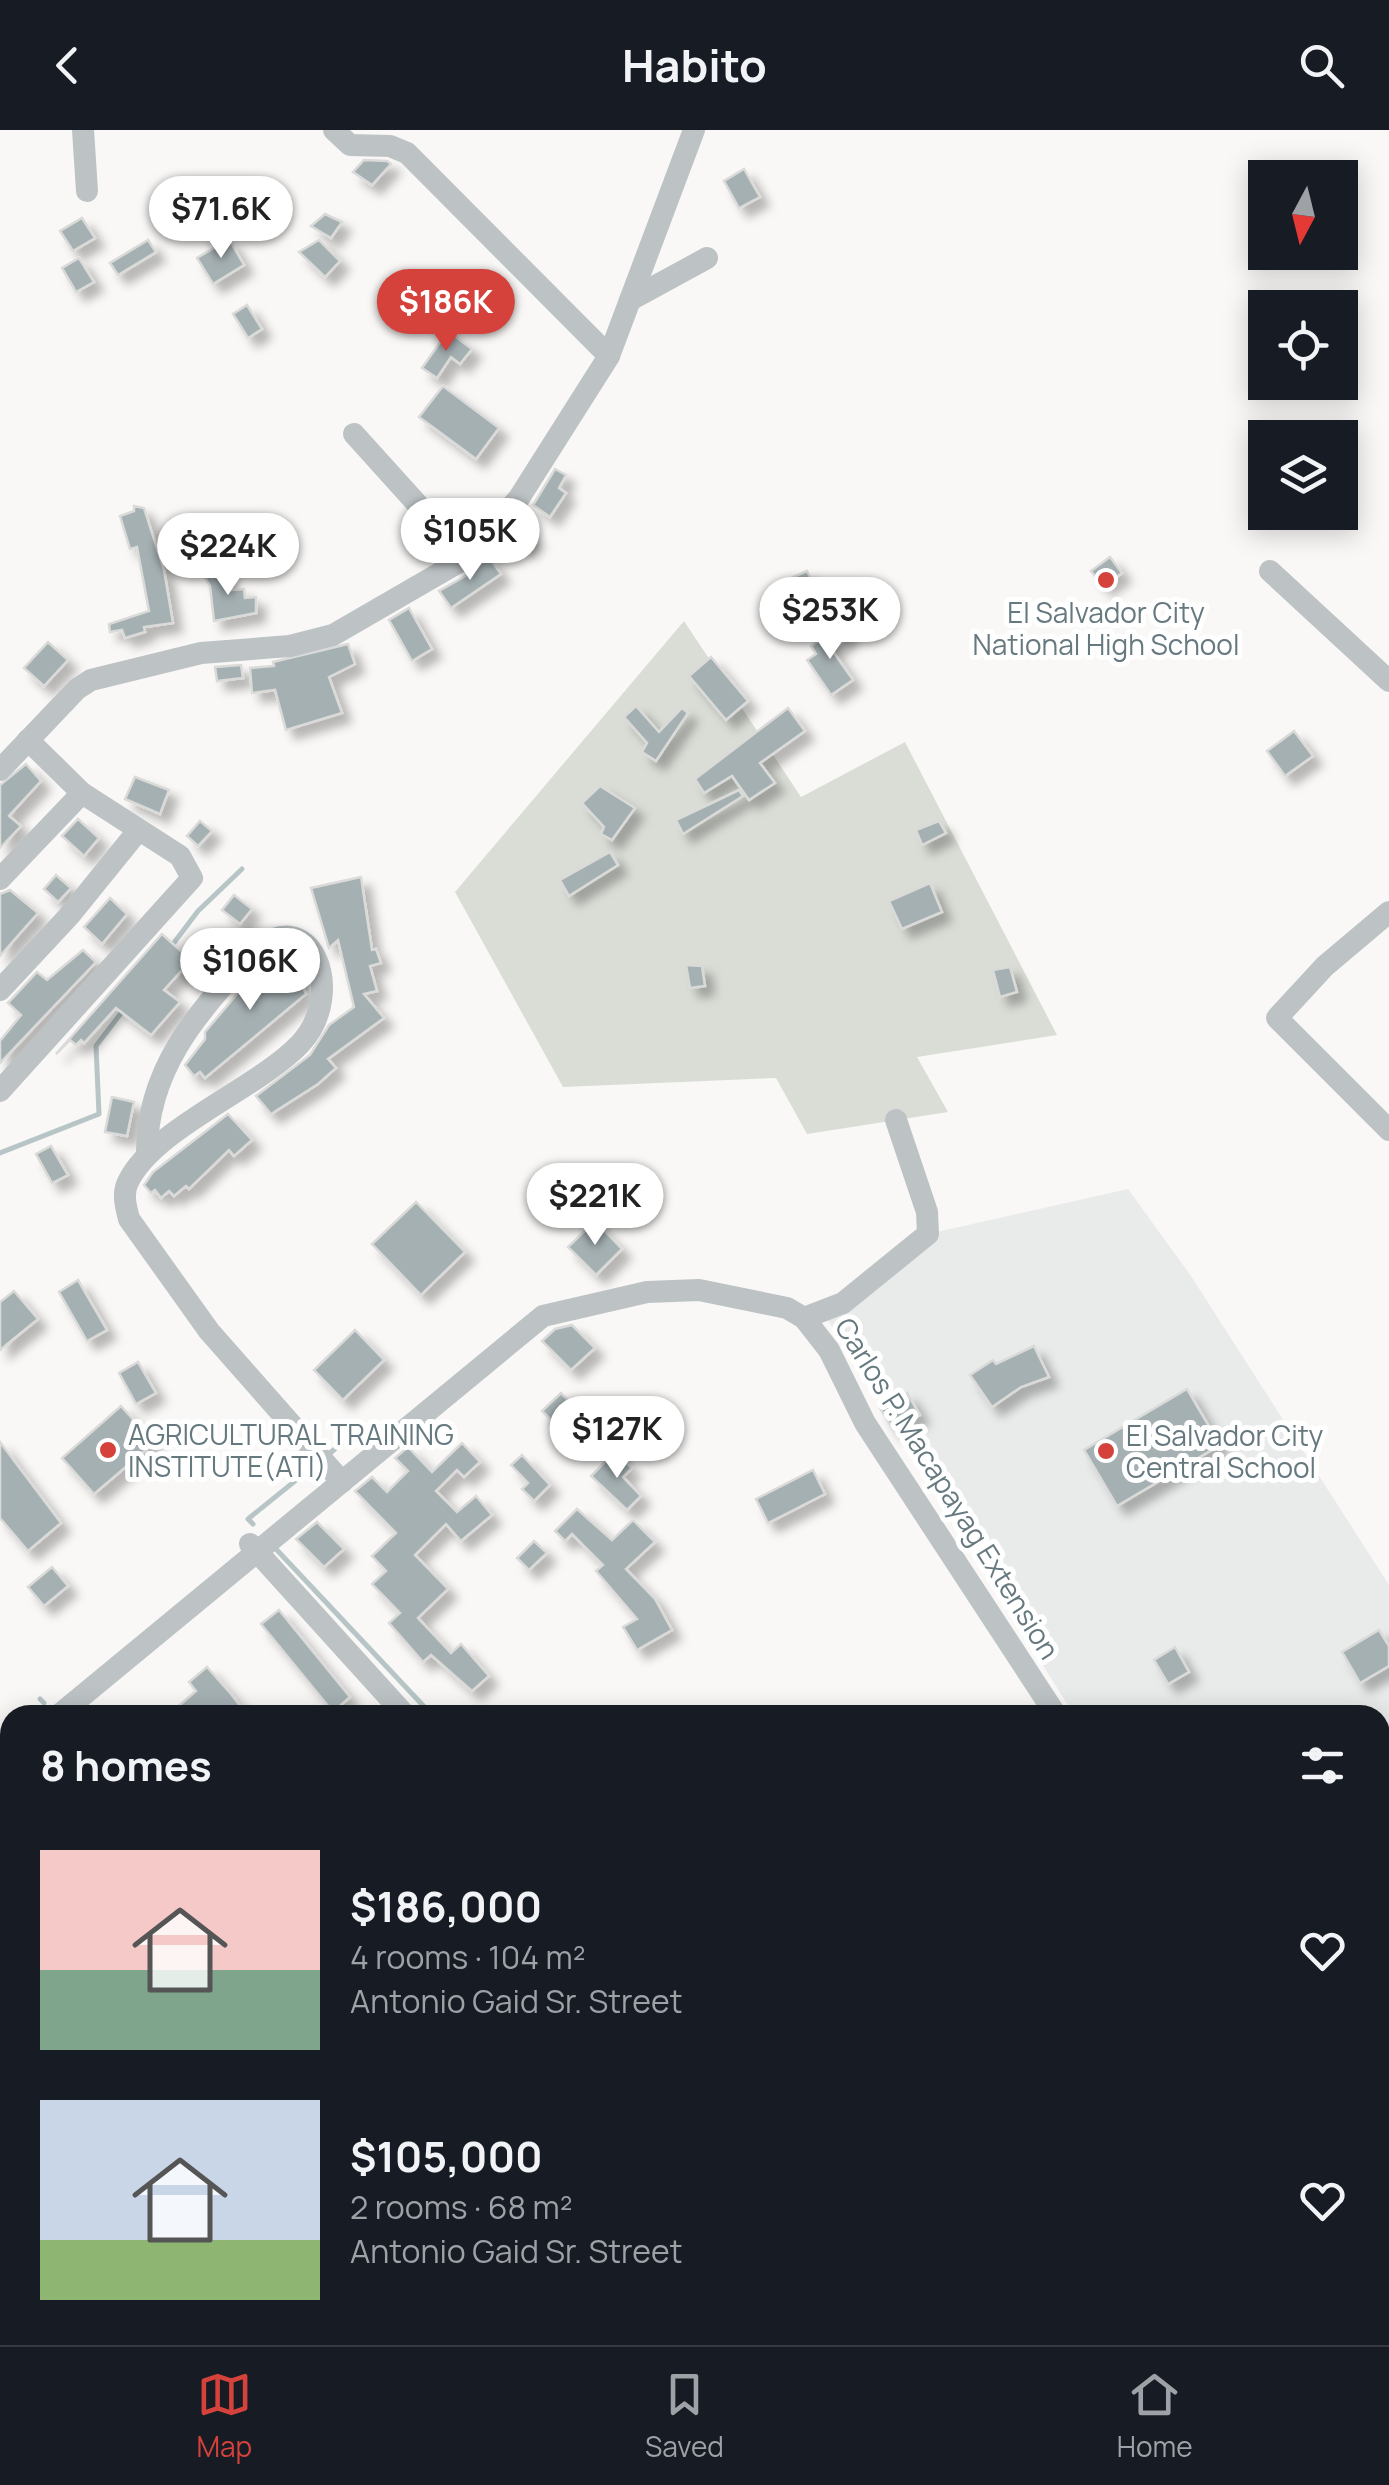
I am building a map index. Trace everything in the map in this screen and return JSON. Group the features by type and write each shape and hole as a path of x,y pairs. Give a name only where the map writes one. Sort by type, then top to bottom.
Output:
{"street":[{"path":"83,130 87,191"},
{"path":"334,130 350,145 390,146 407,153 608,356"},
{"path":"0,770 90,680 200,653 290,646 333,635 466,558 518,498 608,356 694,130"},
{"path":"630,300 707,258"},
{"path":"354,434 466,558"},
{"path":"1270,570 1389,681"},
{"path":"0,1091 192,878 180,856 137,832 82,793 28,740"},
{"path":"0,879 82,793"},
{"path":"0,990 69,916 137,832"},
{"path":"1389,912 1325,966 1276,1018 1389,1130"},
{"path":"71,1705 254,1548 342,1482 209,1331 129,1219 124,1200 127,1183 148,1154 299,1044 314,1025 323,994 321,962 306,944 286,938 260,947 174,1046 149,1108 148,1154"},
{"path":"804,1318 843,1303 928,1234 927,1212 896,1120"},
{"name":"Carlos P. Macapayag Extension","path":"342,1482 543,1316 646,1292 699,1290 787,1308 804,1318 829,1350 865,1423 1049,1705"},
{"path":"254,1548 396,1705"}],"shaded area":[{"path":"684,621 801,797 905,742 1057,1035 917,1057 948,1112 807,1134 776,1078 563,1087 455,892"},
{"name":"El Salvador City Central School","path":"1128,1189 1191,1276 1389,1585 1389,1705 1068,1705 826,1317 928,1234"}],"building":[{"path":"364,160 391,164 372,185 353,172"},
{"path":"744,169 760,197 739,208 724,181"},
{"path":"325,214 342,222 331,238 311,226"},
{"path":"82,218 95,238 73,251 60,231"},
{"path":"229,239 244,265 213,284 197,258"},
{"path":"148,240 156,252 118,275 110,263"},
{"path":"319,240 340,261 325,277 299,252"},
{"path":"79,258 94,282 76,292 62,268"},
{"path":"247,305 262,329 248,338 233,314"},
{"path":"448,331 472,349 460,364 451,357 437,378 422,368"},
{"path":"443,386 499,428 476,459 419,417"},
{"path":"555,469 566,475 559,488 566,493 550,517 533,505"},
{"path":"134,506 144,508 164,570 173,623 144,627 145,632 125,638 122,630 110,632 109,624 149,611 137,547 130,549 120,516 134,511"},
{"path":"518,522 535,538 525,550 507,534"},
{"path":"488,556 501,574 451,608 439,591 474,571"},
{"path":"1110,557 1122,573 1103,587 1091,571"},
{"path":"217,566 231,590 244,589 245,598 256,597 256,613 214,621 210,586 203,574"},
{"path":"807,571 814,585 776,603 769,588"},
{"path":"409,608 432,649 412,661 389,620"},
{"path":"840,626 849,637 832,650 853,680 831,695 807,660 816,654 811,646"},
{"path":"48,642 68,660 44,686 24,668"},
{"path":"348,644 355,664 329,677 342,713 286,730 275,690 252,693 250,668 274,666 273,662"},
{"path":"711,657 748,701 726,720 689,676"},
{"path":"241,665 243,678 217,681 215,667"},
{"path":"636,706 659,732 682,708 688,713 656,761 642,752 647,743 624,717"},
{"path":"788,708 805,731 760,763 775,783 749,800 732,776 704,793 695,779"},
{"path":"1294,731 1313,756 1285,776 1267,751"},
{"path":"26,764 41,781 9,816 21,826 0,848 0,785"},
{"path":"135,777 169,790 160,814 125,799"},
{"path":"600,786 635,808 612,840 601,834 604,827 582,803"},
{"path":"739,790 743,796 683,834 676,820"},
{"path":"78,819 99,838 84,856 62,836"},
{"path":"200,821 212,831 198,846 187,836"},
{"path":"939,821 946,833 922,845 916,830"},
{"path":"610,852 618,865 569,896 560,880"},
{"path":"56,875 71,888 58,902 44,889"},
{"path":"361,877 372,950 376,949 381,963 370,966 377,991 364,994 384,1018 328,1059 336,1068 318,1084 271,1114 256,1096 310,1055 329,1025 354,1007 338,940 329,948 311,888"},
{"path":"930,883 942,912 902,929 889,901"},
{"path":"10,890 38,913 0,956 0,894"},
{"path":"234,895 252,909 240,924 222,910"},
{"path":"110,898 127,914 102,944 84,927"},
{"path":"162,934 191,960 164,990 180,1002 151,1035 116,1008 84,1043 81,1040 76,1045 70,1040 56,1054"},
{"path":"83,950 96,962 0,1063 0,1041 21,1015 8,1003 37,972 47,980"},
{"path":"288,952 302,964 303,970 297,975 306,994 205,1078 200,1072 194,1076 185,1065 205,1039 205,1032 259,968"},
{"path":"686,965 702,966 705,986 690,988"},
{"path":"1010,967 1017,992 1000,997 993,970"},
{"path":"112,1097 134,1102 127,1136 105,1132"},
{"path":"228,1114 252,1140 234,1156 229,1150 189,1189 186,1186 174,1196 169,1191 161,1198 155,1190 151,1193 144,1185 153,1172"},
{"path":"51,1146 68,1175 52,1183 36,1154"},
{"path":"416,1202 465,1252 421,1295 372,1244"},
{"path":"595,1221 622,1249 596,1275 568,1247"},
{"path":"78,1280 107,1330 87,1341 59,1292"},
{"path":"14,1291 38,1319 0,1350 0,1302"},
{"path":"572,1325 595,1348 571,1370 542,1341 555,1329"},
{"path":"355,1330 384,1360 343,1400 314,1370"},
{"path":"1034,1346 1049,1377 1021,1387 992,1407 970,1375 993,1360 996,1364"},
{"path":"138,1362 156,1393 136,1404 119,1373"},
{"path":"1187,1389 1220,1445 1117,1506 1084,1450"},
{"path":"561,1393 583,1415 564,1433 542,1411"},
{"path":"907,1393 920,1415 893,1430 880,1408"},
{"name":"AGRICULTURAL TRAINING INSTITUTE(ATI)","path":"121,1406 154,1443 94,1494 62,1458"},
{"path":"0,1442 61,1523 28,1551 0,1518"},
{"path":"462,1443 480,1462 464,1477 457,1470 436,1491 457,1512 476,1496 492,1515 461,1541 446,1524 415,1555 448,1589 418,1618 451,1653 461,1644 489,1676 472,1691 431,1655 423,1662 389,1623 400,1613 372,1584 386,1571 372,1556 396,1533 355,1491 372,1477 387,1492 408,1471 395,1458 408,1447 432,1472"},
{"path":"615,1452 632,1468 623,1477 641,1496 627,1510 591,1476"},
{"path":"522,1455 550,1485 534,1501 522,1489 528,1483 511,1465"},
{"path":"813,1470 825,1494 768,1523 756,1499"},
{"path":"577,1509 612,1540 633,1520 655,1542 626,1569 655,1599 672,1630 637,1650 623,1627 637,1619 596,1571 603,1565 572,1534 565,1541 555,1531"},
{"path":"317,1522 344,1549 324,1567 296,1539"},
{"path":"534,1541 547,1553 529,1570 517,1558"},
{"path":"52,1567 68,1586 44,1606 28,1587"},
{"path":"279,1610 350,1697 341,1705 327,1705 261,1624"},
{"path":"1379,1630 1389,1646 1389,1666 1360,1683 1342,1652"},
{"path":"1175,1647 1189,1672 1168,1684 1154,1660"},
{"path":"207,1667 239,1705 180,1705 196,1691 189,1682"}],"waterway":[{"path":"170,948 198,911 242,869"},
{"path":"0,1153 99,1114 96,1046 125,1008"},
{"path":"329,1454 357,1430"},
{"path":"253,1524 248,1519 316,1464"},
{"path":"275,1548 423,1705"},
{"path":"40,1699 44,1703"}],"place":[{"name":"El Salvador City National High School","path":"1106,580"},
{"name":"AGRICULTURAL TRAINING INSTITUTE(ATI)","path":"108,1450"},
{"name":"El Salvador City Central School","path":"1106,1451"}]}
